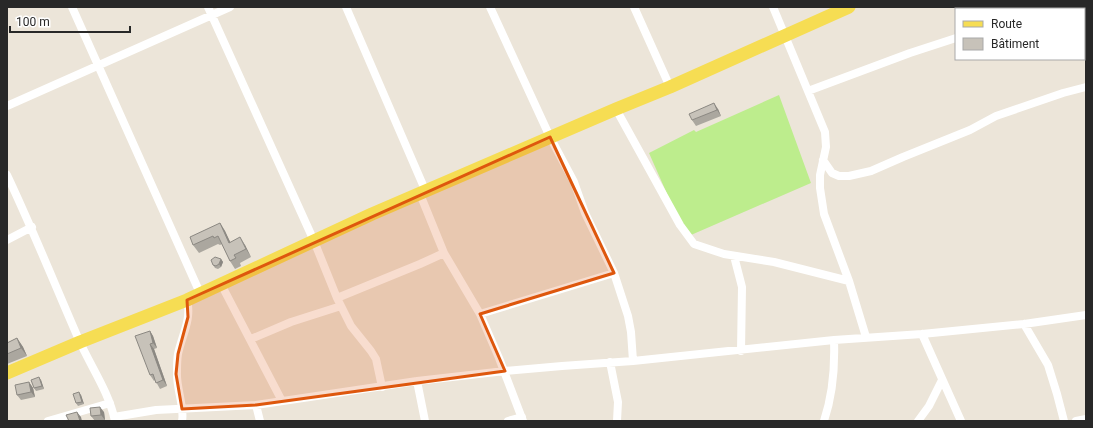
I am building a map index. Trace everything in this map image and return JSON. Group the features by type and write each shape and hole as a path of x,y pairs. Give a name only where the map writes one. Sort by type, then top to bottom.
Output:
{"main road":[{"path":"7,373 80,342 187,300 372,214 670,87 849,7"}],"street":[{"path":"72,7 200,293"},
{"path":"208,7 314,241 337,298 351,326 376,359 382,387"},
{"path":"7,106 230,7"},
{"path":"346,7 423,193 444,252 480,314 505,371 523,419 508,421"},
{"path":"490,7 550,137 574,182 585,213 614,273 628,316 631,332 633,361"},
{"path":"634,7 670,87"},
{"path":"773,7 825,132 826,147 820,175 820,188 824,214 849,281 866,337"},
{"path":"808,91 910,53 955,38"},
{"path":"823,160 832,173 839,176 849,176 871,172 902,157 970,130 996,116 1063,93 1086,87"},
{"path":"616,109 680,225 694,244 734,256 774,262 849,281"},
{"path":"7,175 32,227 80,342 110,403 115,419 156,410 256,405 505,371 742,351 866,337 922,334 1024,324 1086,315"},
{"path":"7,240 32,227"},
{"path":"337,298 420,264 444,252"},
{"path":"734,256 742,286 742,351"},
{"path":"480,314 614,273"},
{"path":"221,284 282,401"},
{"path":"182,421 183,416 176,374 178,354 186,330 188,317 189,307 187,300"},
{"path":"251,339 291,322 341,306"},
{"path":"1024,324 1048,365 1064,421"},
{"path":"922,334 961,421"},
{"path":"827,420 833,389 835,362 834,340"},
{"path":"610,362 618,402 617,421"},
{"path":"918,421 929,406 942,380"},
{"path":"417,382 425,421"},
{"path":"48,421 110,403"},
{"path":"256,405 260,421"},
{"path":"1076,421 1086,419"}],"highlighted area":[{"path":"550,137 614,273 480,314 505,371 256,405 182,409 176,374 178,354 188,317 187,300"}],"green space":[{"path":"779,95 811,183 691,235 679,221 649,153 694,130 696,132"}],"building":[{"path":"714,103 717,110 692,120 689,114"},
{"path":"220,223 229,243 240,237 246,249 234,255 236,258 230,261 218,236 214,238 213,236 193,245 190,237"},
{"path":"215,257 221,259 219,264 216,266 213,265 211,260"},
{"path":"150,331 153,343 150,344 163,380 156,383 153,374 150,375 135,336"},
{"path":"17,338 21,348 7,354 7,343"},
{"path":"39,377 42,386 34,388 31,380"},
{"path":"29,382 31,392 17,395 15,385"},
{"path":"79,392 82,402 76,403 73,394"},
{"path":"100,407 101,415 91,416 90,408"},
{"path":"77,412 80,421 69,421 66,415"}]}
